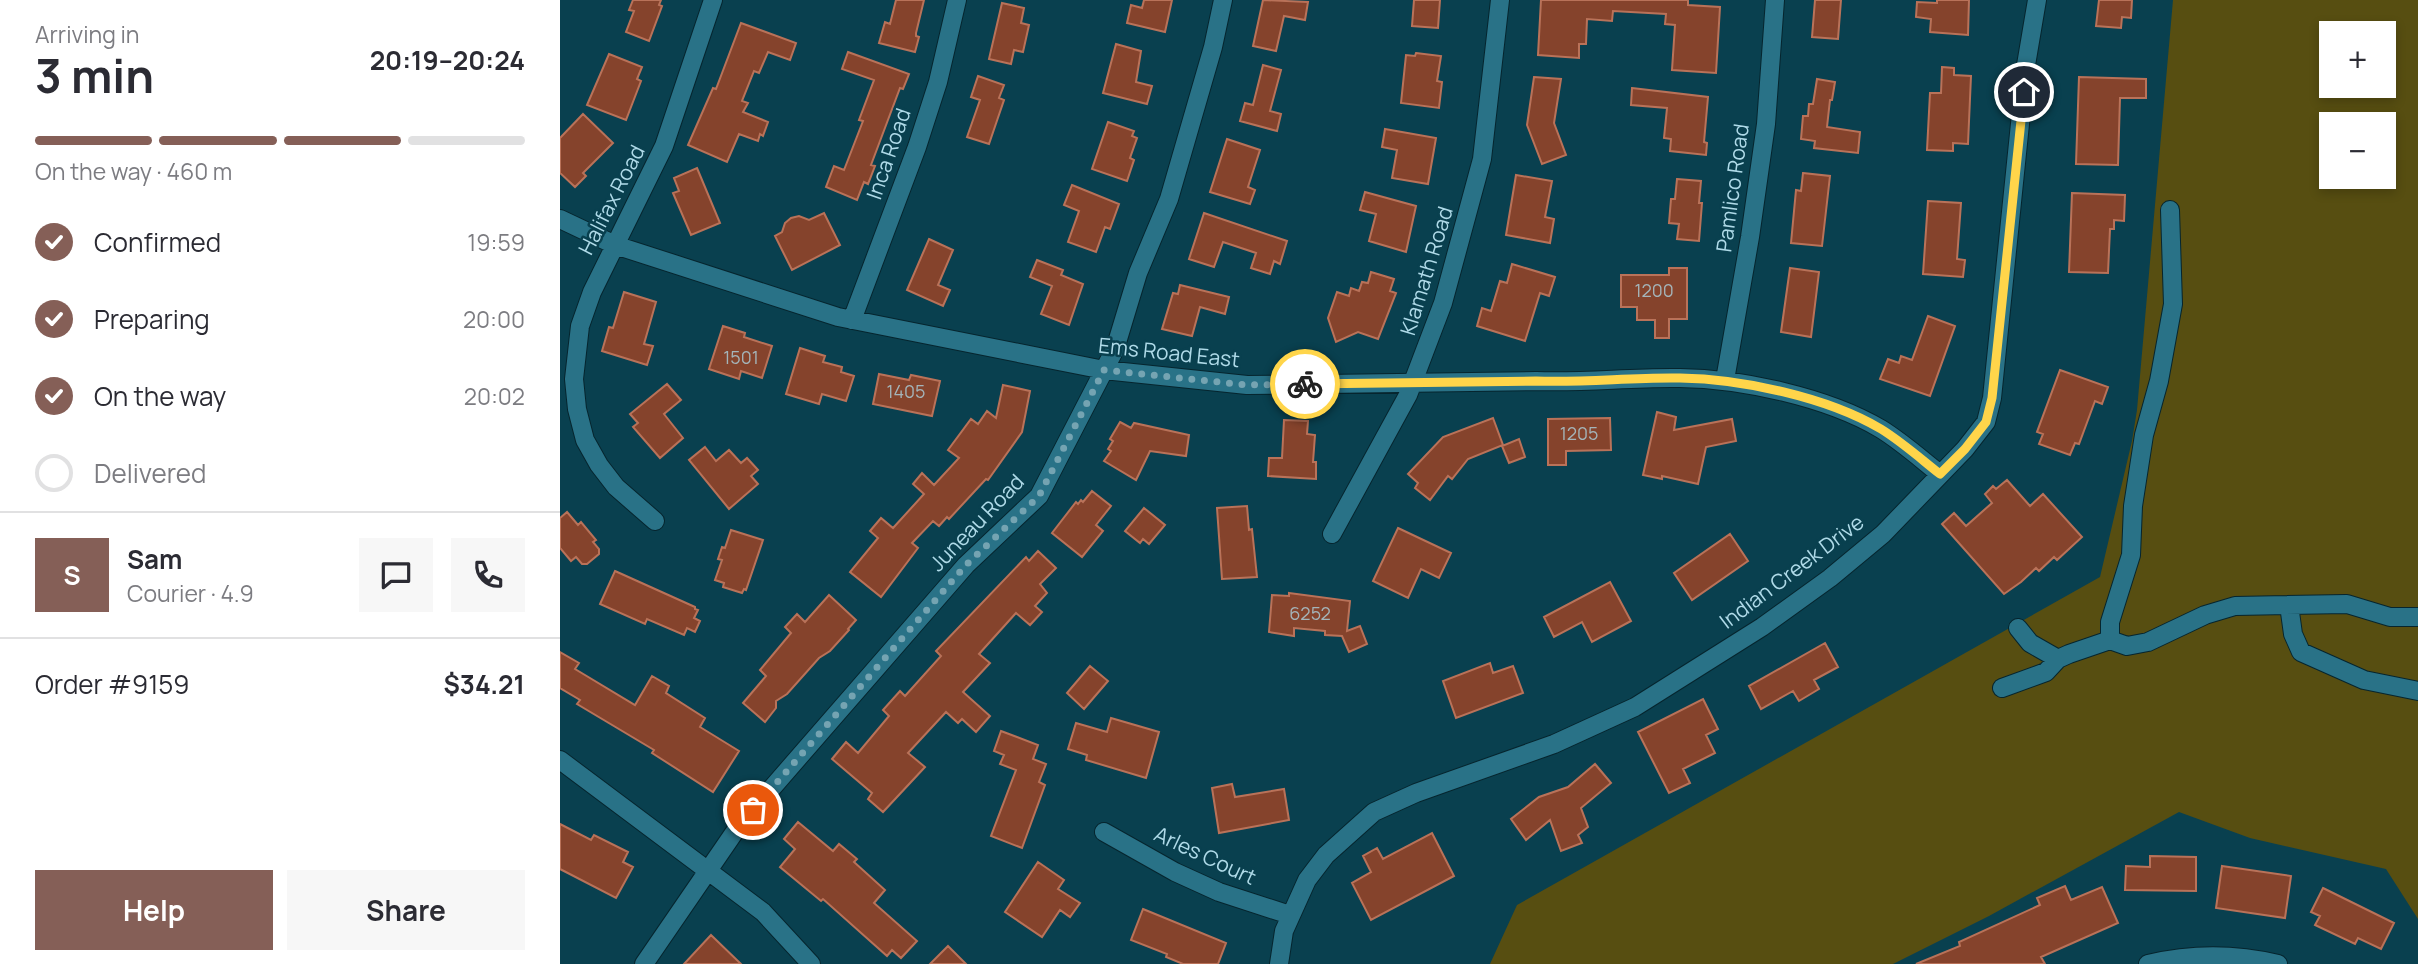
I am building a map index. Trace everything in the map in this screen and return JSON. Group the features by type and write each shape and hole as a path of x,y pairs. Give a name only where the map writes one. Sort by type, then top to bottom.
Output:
{"street":[{"name":"Halifax Road","path":"655,521 616,487 599,465 585,440 574,379 580,326 592,292 664,146 713,0"},
{"name":"Inca Road","path":"852,320 917,147 938,82 957,0"},
{"name":"Juneau Road","path":"644,964 738,827 966,565 1039,496 1115,349 1138,273 1169,199 1213,47 1223,0"},
{"name":"Klamath Road","path":"1332,534 1413,383 1443,303 1480,171 1500,0"},
{"name":"Pamlico Road","path":"1725,380 1751,237 1766,124 1775,0"},
{"name":"Indian Creek Drive","path":"1279,964 1284,931 1307,880 1326,855 1374,812 1416,793 1554,744 1635,708 1762,626 1830,578 1883,534 1965,449 1986,422 1992,398 2026,65 2038,0"},
{"path":"2110,640 2110,622 2131,555 2133,506 2144,435 2159,381 2173,304 2170,210"},
{"name":"Ems Road East","path":"560,219 615,244 852,320 1104,370 1247,385 1574,383 1679,378 1725,380 1839,408 1881,429 1940,474"},
{"path":"2002,688 2046,672 2058,659 2088,646 2110,640 2127,646 2148,642 2205,615 2235,606 2347,604 2390,617 2418,617"},
{"path":"2290,605 2292,634 2301,652 2364,680 2418,691"},
{"path":"2018,628 2030,643 2058,659"},
{"path":"560,760 762,912 811,964"},
{"name":"Arles Court","path":"1104,832 1175,872 1219,892 1290,915"},
{"path":"2148,964 2174,958 2212,957 2262,960 2278,964"}],"shaded area":[{"path":"2173,0 2418,0 2418,919 2386,869 2250,838 2179,812 1989,916 1893,964 1490,964 1517,905 2100,577 2137,410"}],"building":[{"path":"633,0 661,0 659,5 662,6 649,41 626,32 634,11 629,10"},
{"path":"896,0 924,0 916,33 919,37 915,52 879,43 885,22 890,24"},
{"path":"1144,0 1172,0 1165,32 1127,23 1131,5 1142,8"},
{"path":"1263,0 1308,2 1305,20 1284,16 1276,51 1253,46"},
{"path":"1414,0 1440,0 1438,28 1412,26"},
{"path":"1541,0 1688,0 1688,5 1720,7 1716,73 1672,70 1675,25 1665,24 1666,14 1613,11 1612,21 1587,19 1586,44 1579,44 1579,58 1538,55"},
{"path":"1815,0 1841,0 1838,39 1812,37"},
{"path":"1937,0 1969,0 1968,35 1930,32 1931,19 1916,17 1917,2 1937,3"},
{"path":"2099,0 2132,0 2131,18 2122,17 2121,28 2096,26"},
{"path":"1002,3 1024,8 1021,23 1029,25 1023,52 1014,50 1011,64 989,59"},
{"path":"741,23 796,43 790,60 768,52 759,73 754,71 742,101 748,103 743,112 768,122 758,141 739,134 727,162 688,145 713,88 716,89"},
{"path":"1116,44 1141,51 1136,82 1152,86 1147,104 1103,93"},
{"path":"848,52 909,74 903,89 900,88 871,165 875,166 868,184 864,182 857,200 826,187 834,166 844,170 863,121 859,120 874,80 842,69"},
{"path":"1416,53 1441,56 1437,81 1442,82 1439,108 1401,103 1406,55 1415,56"},
{"path":"609,54 642,67 637,79 641,81 626,120 587,105"},
{"path":"1263,65 1281,70 1270,111 1281,114 1277,131 1240,121 1245,103 1253,105"},
{"path":"1942,67 1954,68 1954,75 1971,76 1968,144 1953,143 1953,151 1927,150 1930,93 1941,93"},
{"path":"978,76 1004,85 999,98 1004,100 989,144 967,137 980,100 971,97"},
{"path":"1534,77 1561,79 1554,123 1566,155 1542,164 1527,125"},
{"path":"2079,77 2146,79 2146,98 2120,98 2118,165 2076,164"},
{"path":"1817,79 1835,82 1827,127 1860,132 1858,153 1814,148 1815,141 1801,139 1803,116 1808,116 1809,104 1813,104"},
{"path":"1632,88 1708,97 1704,142 1707,143 1706,155 1670,151 1671,139 1664,138 1667,108 1631,105"},
{"path":"583,114 613,143 583,173 586,176 575,187 560,173 560,138"},
{"path":"1108,122 1134,131 1132,136 1137,138 1130,158 1134,160 1127,181 1092,169"},
{"path":"1385,129 1436,138 1428,184 1392,178 1397,150 1382,147"},
{"path":"1227,139 1260,150 1248,187 1255,190 1250,204 1210,192"},
{"path":"697,168 720,223 691,235 673,193 679,191 674,178"},
{"path":"1803,173 1830,176 1822,246 1791,243 1796,190 1801,191"},
{"path":"1516,175 1552,181 1545,217 1554,219 1550,243 1506,235"},
{"path":"1677,179 1701,181 1699,241 1677,239 1679,224 1669,223 1671,199 1675,199"},
{"path":"1072,185 1119,204 1110,229 1105,227 1096,252 1068,242 1079,211 1064,205"},
{"path":"1365,192 1416,206 1406,252 1369,241 1376,214 1360,210"},
{"path":"2072,193 2125,195 2124,221 2114,220 2114,229 2110,229 2108,273 2069,272"},
{"path":"1928,201 1961,203 1957,259 1965,260 1963,277 1923,274"},
{"path":"824,213 840,245 792,270 775,236 782,232 785,223 791,218 799,216 809,220"},
{"path":"1204,213 1287,241 1280,264 1274,261 1270,274 1251,268 1256,253 1223,242 1214,267 1189,259"},
{"path":"929,239 953,250 938,285 950,290 943,306 907,290"},
{"path":"1037,260 1063,270 1061,275 1083,284 1069,325 1041,314 1052,286 1030,277"},
{"path":"1512,264 1555,277 1549,296 1540,293 1525,341 1477,326 1482,308 1491,311 1500,281 1507,283"},
{"path":"1669,268 1687,268 1687,319 1669,319 1669,338 1655,338 1655,320 1637,320 1637,307 1621,307 1621,275 1669,275"},
{"path":"1790,268 1819,272 1811,337 1781,332"},
{"path":"1371,272 1394,279 1390,291 1396,293 1378,339 1358,332 1336,342 1328,318 1337,292 1349,296 1351,288 1359,291 1362,282 1368,283"},
{"path":"1180,285 1229,297 1225,314 1200,307 1192,336 1162,329 1173,293 1178,294"},
{"path":"624,292 656,302 644,344 653,346 647,365 602,351 609,327 613,328"},
{"path":"1928,316 1955,326 1930,396 1880,379 1888,359 1899,363 1901,356 1912,360"},
{"path":"723,326 745,333 744,337 772,346 762,378 741,371 739,379 709,369"},
{"path":"800,348 825,356 823,362 842,367 841,372 854,376 846,401 822,394 819,404 786,394"},
{"path":"2060,370 2108,387 2102,404 2095,401 2079,444 2075,443 2070,455 2039,444 2043,434 2037,432"},
{"path":"879,374 909,380 911,375 940,381 932,416 873,404"},
{"path":"667,384 681,400 664,414 683,438 660,458 633,427 638,423 630,414"},
{"path":"1003,385 1030,391 1022,432 988,480 986,479 949,519 947,517 939,526 933,521 912,543 918,548 881,597 850,572 878,538 870,531 881,518 893,528 924,494 913,484 922,473 934,485 959,458 948,450 971,419 978,424 987,411 996,418"},
{"path":"1657,412 1676,417 1674,430 1732,419 1736,441 1706,447 1698,484 1643,475"},
{"path":"1493,418 1503,445 1468,459 1452,479 1448,476 1430,500 1415,488 1418,483 1408,474 1443,437"},
{"path":"1610,418 1611,450 1566,451 1566,465 1548,465 1548,419"},
{"path":"1284,420 1308,421 1307,434 1315,435 1313,462 1316,462 1316,479 1268,476 1269,458 1282,458"},
{"path":"1120,422 1131,428 1134,423 1189,435 1186,456 1150,451 1136,480 1104,461 1111,451 1108,449 1113,441 1110,439"},
{"path":"1519,439 1525,457 1509,463 1502,446"},
{"path":"705,447 716,461 729,450 741,463 747,458 758,470 751,476 758,484 729,509 689,460"},
{"path":"2007,480 2030,506 2043,494 2082,537 2057,560 2054,557 2039,571 2036,568 2004,594 1942,524 1954,513 1966,526 1992,503 1985,494 1993,486 1996,489"},
{"path":"1092,491 1111,506 1096,525 1103,531 1082,557 1052,533 1076,502 1083,502"},
{"path":"1247,506 1257,577 1222,579 1217,508"},
{"path":"1144,508 1165,525 1149,544 1143,539 1140,543 1125,531"},
{"path":"567,512 578,525 581,522 596,540 593,542 599,549 599,554 587,564 582,564 576,557 571,561 560,548 560,518"},
{"path":"1398,528 1451,553 1439,578 1421,569 1408,598 1373,581"},
{"path":"731,530 763,540 746,590 742,593 723,587 724,583 715,580 722,560 718,559"},
{"path":"1730,534 1748,561 1692,600 1674,573"},
{"path":"1038,551 1056,568 1040,584 1047,593 1035,606 1042,612 1030,625 1016,613 979,654 990,663 963,692 990,716 976,732 962,719 958,723 946,712 908,753 925,767 883,812 868,799 872,793 832,759 846,742 858,753 889,716 883,710 900,691 905,696 941,656 936,651 1026,557 1029,561"},
{"path":"615,571 695,607 698,610 694,618 700,621 695,632 687,628 684,635 647,619 645,624 600,604"},
{"path":"1610,582 1631,621 1592,642 1582,622 1554,637 1544,617"},
{"path":"1289,593 1350,601 1347,631 1360,626 1367,644 1349,652 1342,636 1325,635 1325,631 1294,628 1294,636 1269,632 1272,595 1289,596"},
{"path":"829,595 856,620 830,651 819,658 787,694 776,701 776,708 765,722 743,703 766,676 760,670 791,633 785,627 797,614 805,622"},
{"path":"1825,643 1838,667 1814,680 1819,689 1799,701 1793,691 1761,709 1749,686"},
{"path":"560,652 579,663 575,669 635,705 652,676 669,686 666,693 705,718 700,727 739,751 713,792 652,753 654,750 577,704 580,700 560,688"},
{"path":"1490,663 1493,673 1513,666 1523,693 1456,718 1443,681"},
{"path":"1090,666 1108,681 1084,709 1067,693"},
{"path":"1703,699 1718,729 1706,735 1715,753 1683,769 1690,783 1669,793 1638,732"},
{"path":"1111,718 1159,732 1146,778 1086,760 1087,755 1068,749 1076,723 1107,732"},
{"path":"1001,731 1038,745 1033,759 1046,764 1039,782 1045,785 1022,848 991,836 1016,770 1000,764 1004,755 994,751"},
{"path":"1595,764 1611,783 1581,808 1588,827 1578,835 1582,843 1561,851 1550,820 1526,840 1511,819 1539,797 1568,787"},
{"path":"1232,784 1235,797 1284,789 1289,820 1219,833 1212,788"},
{"path":"798,822 833,851 839,844 857,859 854,862 885,890 874,903 917,941 901,958 892,950 887,956 823,899 821,901 780,867 795,849 784,839"},
{"path":"560,824 591,840 594,835 628,852 623,862 633,867 616,898 560,869"},
{"path":"1432,833 1454,876 1371,920 1352,883 1371,872 1363,856 1377,848 1383,859"},
{"path":"2150,856 2196,857 2196,891 2125,890 2126,866 2150,867"},
{"path":"1038,862 1064,880 1058,889 1080,903 1070,917 1060,910 1042,937 1005,912"},
{"path":"2222,866 2291,876 2285,918 2216,908"},
{"path":"2065,886 2071,900 2102,887 2118,923 2041,957 2045,964 1916,964 1960,946 1959,942 2040,905 2037,898"},
{"path":"2323,888 2394,923 2381,949 2358,938 2355,944 2315,925 2320,916 2311,912"},
{"path":"1143,909 1226,943 1218,964 1183,964 1166,957 1167,954 1131,940"},
{"path":"711,935 741,964 684,964"},
{"path":"948,946 966,964 930,964"}],"way so far":[{"path":"753,810 966,565 1039,496 1104,370 1247,385 1305,384"}],"route":[{"path":"1305,384 1536,381 1574,383 1679,378 1725,380 1839,408 1881,429 1940,474 1965,449 1986,422 1992,398 2024,92"}]}
